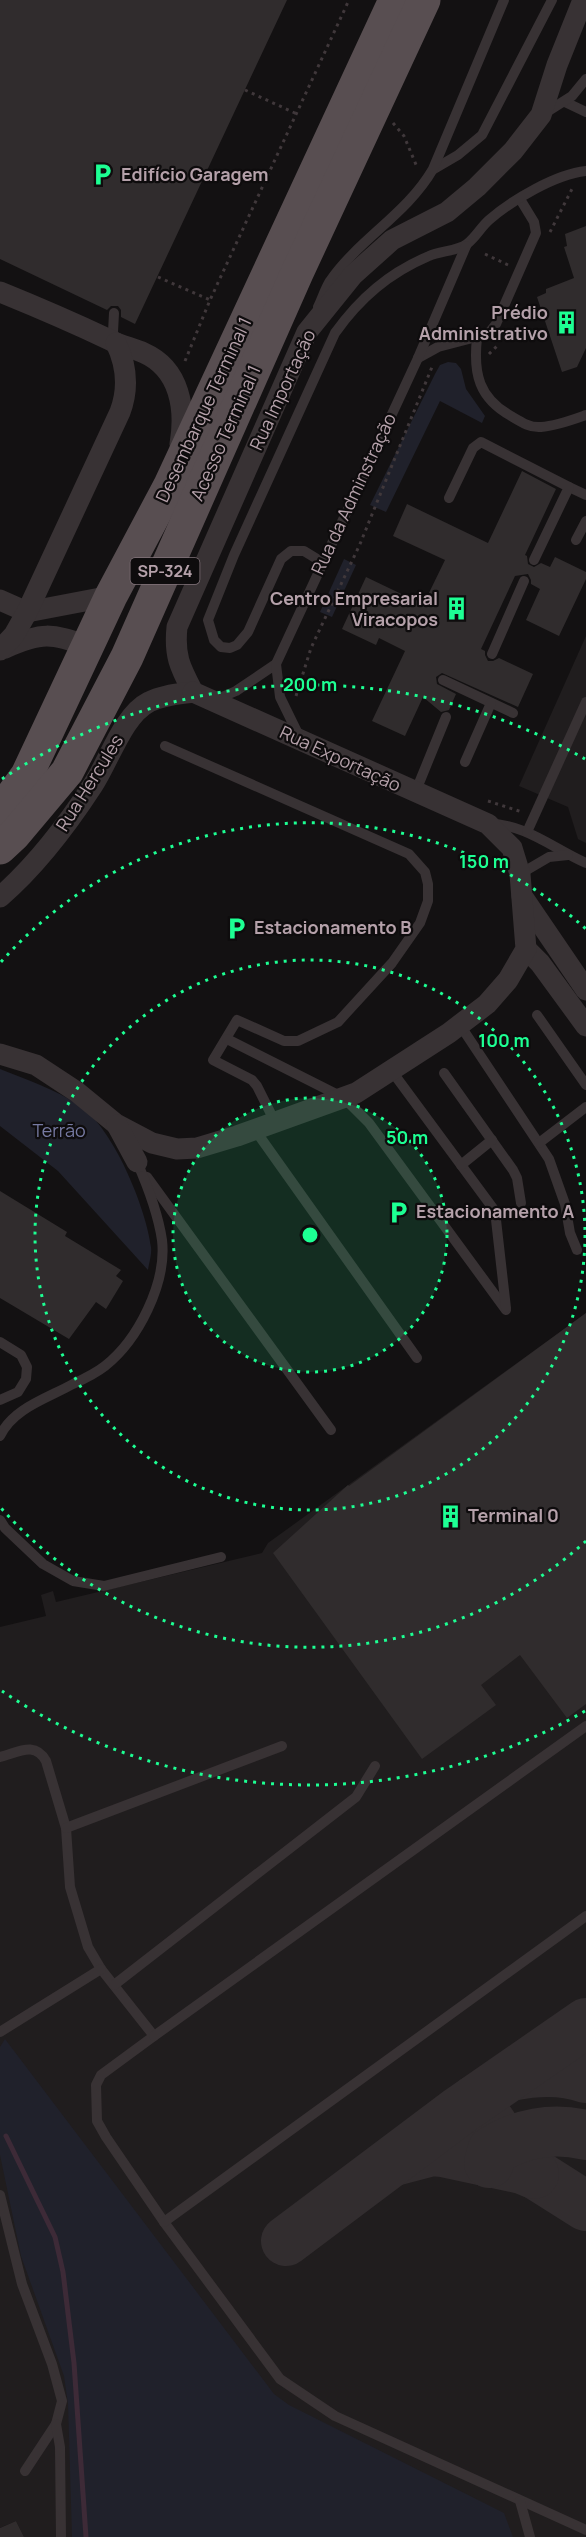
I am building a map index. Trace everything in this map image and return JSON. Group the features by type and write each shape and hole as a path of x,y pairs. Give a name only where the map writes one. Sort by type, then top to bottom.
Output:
{"main road":[{"name":"Desembarque Terminal 1","path":"0,812 27,775 111,596 170,485 395,0"},
{"name":"Acesso Terminal 1","path":"0,848 14,835 67,772 127,657 297,273 424,0"}],"street":[{"name":"Rua Importação","path":"193,692 179,665 175,650 177,627 307,332 352,275 392,240 460,203 507,158 541,115 557,65 583,0"},
{"path":"0,292 116,343 146,353 160,364 175,383 182,400 180,444 170,485"},
{"path":"1,651 14,635 27,612 123,404 126,372 116,343"},
{"path":"0,600 27,612 111,596"},
{"path":"1,651 40,635 59,636 88,646"},
{"name":"Rua Exportação","path":"193,692 488,824"},
{"name":"Rua Hercules","path":"0,897 21,879 66,826 94,783 132,716 148,702 193,692"},
{"path":"0,1038 77,1092 116,1124 152,1143 177,1149 197,1148 356,1094 487,1004 508,980 526,949 520,874 512,848 488,824"},
{"path":"522,896 584,985"},
{"path":"526,949 540,963 586,1026"},
{"path":"0,1054 36,1065"},
{"path":"116,1124 136,1162"}],"lane":[{"path":"307,332 329,282 367,240 397,214 425,183 433,170 504,0"},
{"path":"433,170 458,155 483,135 552,0"},
{"path":"541,115 565,102 586,78"},
{"path":"565,102 586,112"},
{"name":"Rua da Adminstração","path":"276,664 418,358 466,246 489,220 520,199 542,186 586,171"},
{"path":"418,358 438,347 488,334 496,324 536,233 534,222 520,199"},
{"path":"322,562 304,551 291,551 281,559 248,632 237,645 230,648 221,647 214,640 208,620 234,555 335,333 355,305 388,277 437,253 466,246"},
{"path":"114,313 113,332 116,343"},
{"path":"477,338 475,356 479,379 484,395 495,407 527,426 540,428 586,415"},
{"path":"449,498 473,448 481,442 586,495"},
{"path":"534,560 569,487"},
{"path":"576,540 586,521"},
{"path":"492,654 524,580"},
{"path":"214,701 236,691 276,664 280,697 302,741"},
{"path":"443,680 457,692 475,691 513,713"},
{"path":"465,762 491,702"},
{"path":"527,832 586,702"},
{"path":"415,793 446,717"},
{"path":"165,746 409,854 425,872 428,901 413,936 392,963 338,1022 298,1041 284,1041 237,1020 213,1060 252,1080 275,1122"},
{"path":"488,824 504,824 527,832 586,863"},
{"path":"520,874 549,857 568,855"},
{"path":"537,1015 586,1085"},
{"path":"460,1024 539,1143 556,1174 565,1204 570,1233 577,1250"},
{"path":"227,1039 344,1098 369,1123 506,1310 495,1211 391,1071"},
{"path":"444,1073 517,1178 521,1203"},
{"path":"539,1143 586,1107"},
{"path":"255,1130 417,1358"},
{"path":"461,1165 492,1140"},
{"path":"136,1162 331,1430"},
{"path":"0,1436 19,1413 104,1366 121,1351 148,1311 161,1262 162,1242 148,1189 136,1162"},
{"path":"0,1342 21,1354 27,1367 26,1379 18,1392 0,1400"},
{"path":"0,1520 5,1528 43,1564 72,1581 104,1586 221,1557"},
{"path":"586,1726 101,2075 96,2085 95,2103 97,2121 106,2137 164,2222 280,2379 335,2416 586,2530"},
{"path":"66,1827 282,1746"},
{"path":"0,1757 36,1749 41,1752 46,1761 66,1827 74,1904 88,1947 101,1969 154,2036"},
{"path":"114,1985 356,1797 375,1767"},
{"path":"164,2222 586,1916"},
{"path":"0,2032 101,1969"},
{"path":"0,2195 22,2284 59,2386 62,2401 56,2424 25,2470"},
{"path":"56,2424 60,2447 61,2537"},
{"path":"519,2501 530,2537"}],"path":[{"path":"175,383 210,300 350,0"},
{"path":"246,90 297,114"},
{"path":"485,254 518,269"},
{"path":"158,277 210,300"},
{"path":"294,705 297,687 310,648 360,544 435,361"},
{"path":"484,800 535,817"}],"shaded area":[{"path":"586,636 586,843 578,839 568,807 519,786"},
{"path":"586,1313 586,2537 24,2537 16,2521 0,2528 0,1627 46,1616 41,1595 53,1591 56,1602 262,1553 268,1543"}],"green space":[{"path":"448,362 456,363 461,369 466,389 485,416 482,423 440,401 386,512 370,505 435,374 440,365"},
{"path":"344,559 356,565 332,617 320,612"},
{"name":"Terrão","path":"0,1069 41,1085 80,1106 104,1132 126,1170 142,1211 151,1247 148,1270 58,1171 0,1126"},
{"path":"5,2039 274,2394 289,2405 504,2513 513,2537 72,2537 68,2404 64,2376 21,2256 0,2155 0,2047"}],"building":[{"name":"Edifício Garagem","path":"0,0 287,0 135,324 121,317 121,310 118,306 111,306 107,310 0,259"},
{"name":"Prédio Administrativo","path":"586,226 586,348 577,367 562,372 537,297 546,293 546,289 574,278 564,247 567,246 565,234"},
{"name":"Centro Empresarial Viracopos","path":"522,471 556,489 525,555 528,564 534,567 541,563 550,567 555,557 586,572 586,579 559,636 526,620 540,589 531,584 528,574 515,576 481,649 485,651 488,661 499,658 533,674 518,707 442,673 436,677 437,684 456,694 449,710 441,712 423,697 405,736 372,721 405,651 379,638 376,645 342,629 366,577 416,601 419,596 426,599 445,560 393,536 407,504 488,543"},
{"path":"0,1191 67,1232 65,1236 121,1270 116,1276 123,1281 106,1309 96,1302 69,1339 0,1298"},
{"name":"Terminal 0","path":"586,1313 586,1704 567,1718 520,1655 481,1685 496,1705 422,1759 273,1553 348,1485"},
{"path":"16,2521 24,2537 0,2537 0,2528"}],"waterway":[{"path":"6,2136 55,2237 63,2272 74,2363 86,2537"}],"taxiway":[{"path":"286,2241 459,2111 586,2023"},
{"path":"511,2076 549,2072 586,2078"},
{"path":"475,2100 505,2143 529,2170 586,2206"},
{"path":"489,2163 492,2151 526,2136 549,2132 586,2135"},
{"path":"394,2161 432,2151 443,2152 522,2169 534,2174"}],"place":[{"name":"Edifício Garagem","path":"103,175"},
{"name":"Prédio Administrativo","path":"566,323"},
{"name":"Centro Empresarial Viracopos","path":"456,609"},
{"name":"Estacionamento B","path":"236,928"},
{"name":"Estacionamento A","path":"398,1212"},
{"name":"Terminal 0","path":"450,1516"}]}
